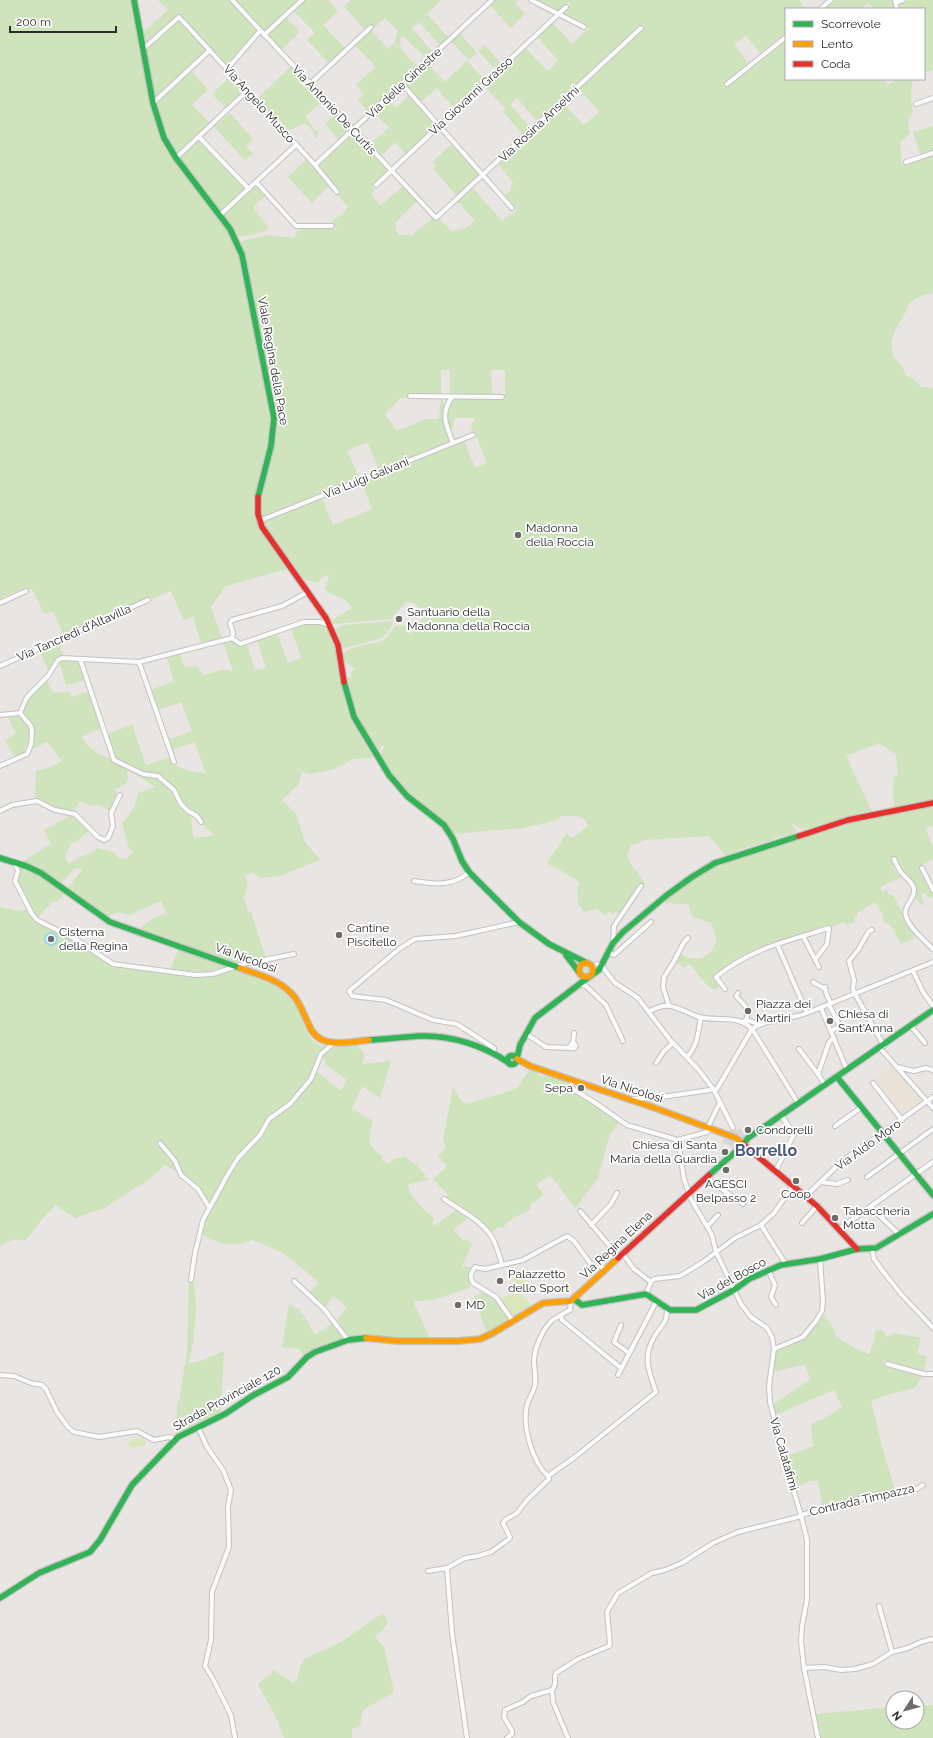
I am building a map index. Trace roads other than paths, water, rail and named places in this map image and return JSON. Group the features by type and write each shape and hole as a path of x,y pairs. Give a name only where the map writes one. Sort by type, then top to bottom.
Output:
{"street":[{"name":"Viale Regina della Pace","path":"134,0 153,103 164,138 176,158 220,215 242,255 274,418 273,440 257,498 260,521 269,539 330,625 339,650 348,702 358,724 377,758 407,796 435,816 448,830 469,872 530,932 563,952"},
{"name":"Via Antonio De Curtis","path":"232,0 436,218"},
{"path":"264,35 302,0"},
{"name":"Via delle Ginestre","path":"315,165 492,0"},
{"path":"531,0 584,27"},
{"path":"821,8 831,0"},
{"path":"895,1 903,0"},
{"name":"Via Giovanni Grasso","path":"376,185 566,7"},
{"name":"Via Angelo Musco","path":"143,49 179,16 315,165 337,192"},
{"path":"310,84 370,27"},
{"name":"Via Rosina Anselmi","path":"436,218 641,28"},
{"path":"228,69 260,31"},
{"path":"727,84 785,38"},
{"path":"153,103 210,50"},
{"path":"402,84 512,208"},
{"path":"176,158 247,91"},
{"path":"916,104 933,98"},
{"path":"199,137 249,189"},
{"path":"220,215 296,145"},
{"path":"906,162 933,153"},
{"path":"256,182 296,226 332,226"},
{"path":"410,396 502,397"},
{"path":"442,397 446,406 446,421 453,443"},
{"path":"446,406 452,397"},
{"name":"Via Luigi Galvani","path":"260,521 473,435"},
{"path":"0,603 26,591"},
{"path":"232,638 234,636 230,624 232,620 282,606 308,592"},
{"name":"Via Tancredi d'Altavilla","path":"0,666 148,600"},
{"path":"232,638 240,644 304,622 320,622 330,625"},
{"path":"20,713 26,699 48,676 58,660 62,658 139,662 232,638"},
{"path":"80,659 114,760 139,772 158,776 174,790 181,804 188,811 197,816 201,822"},
{"path":"139,662 174,762"},
{"path":"0,715 20,713"},
{"path":"0,766 27,754 31,745 31,726 20,713"},
{"path":"0,811 12,805 37,801 55,810 75,814 98,837 104,840 108,838 112,829 110,815 120,795"},
{"path":"514,1061 520,1045 538,1015 589,976 608,953 613,943 627,928 667,895 692,877 715,863 848,820 933,803"},
{"name":"Via Nicolosi","path":"0,858 41,873 110,922 274,980 286,988 299,1003 314,1036 320,1041 334,1043 430,1035 450,1039 494,1054"},
{"path":"894,859 900,872 912,883 914,890 913,897 906,910 906,919 933,949"},
{"path":"14,862 18,871 15,881 34,917 47,926 77,940 113,964 196,975 213,974 238,966 294,954"},
{"path":"922,868 933,890"},
{"path":"414,881 452,882 460,880 469,872"},
{"path":"613,943 614,926 642,886"},
{"path":"494,1054 494,1048 492,1046 480,1040 461,1026 433,1020 386,1000 352,996 349,991 399,949 415,939 456,936 519,922"},
{"path":"608,953 614,955 651,922"},
{"path":"726,989 716,977 737,961 756,951 829,928 828,944 815,960"},
{"path":"872,930 869,931 858,950 849,961 853,977 853,989 882,1047 897,1067 933,1108"},
{"path":"803,936 818,967"},
{"path":"669,1006 663,987 664,977 684,942 688,938"},
{"path":"777,944 807,1013"},
{"path":"563,952 587,963 599,965 614,982 635,995 650,1012 673,1043 687,1057 714,1090 733,1128"},
{"path":"563,952 572,961 579,973 580,979 577,985"},
{"path":"650,1012 657,1008 669,1006 701,1017 748,1020 760,1024 793,1018 821,1008 933,962"},
{"path":"579,973 581,964 587,963 593,968 589,976 588,985 606,1005 622,1041"},
{"path":"913,971 923,992 933,1006"},
{"path":"579,973 584,977 589,976"},
{"path":"813,982 826,988 830,1004 840,1026 831,1032"},
{"path":"577,985 591,990"},
{"path":"738,993 736,996 748,1010 748,1020"},
{"path":"821,1008 847,1070"},
{"name":"Via Regina Elena","path":"572,1300 688,1194 744,1146 748,1138 781,1114 882,1047 933,1010"},
{"path":"687,1057 692,1051 697,1038 701,1017"},
{"path":"738,1020 745,1023 752,1031 798,1103"},
{"path":"629,1099 656,1098 717,1089 752,1031 760,1024"},
{"path":"911,1026 925,1043"},
{"path":"526,1034 546,1047 572,1046 574,1033"},
{"path":"818,1074 829,1042 834,1038"},
{"path":"191,1280 195,1253 203,1220 209,1206 238,1158 260,1135 270,1118 281,1112 290,1104 310,1079 321,1054 334,1043"},
{"path":"656,1063 664,1051 673,1043"},
{"path":"514,1061 508,1060 520,1045"},
{"path":"799,1049 825,1085"},
{"path":"494,1054 510,1056"},
{"path":"494,1054 514,1061"},
{"name":"Via Nicolosi","path":"514,1061 655,1108 736,1138"},
{"path":"897,1067 914,1071 926,1068 933,1070"},
{"path":"838,1077 933,1195"},
{"path":"572,1081 571,1088 627,1125 678,1140 707,1132 720,1102"},
{"path":"873,1083 902,1120"},
{"name":"Via Aldo Moro","path":"806,1196 841,1162 933,1097"},
{"path":"644,1105 648,1098"},
{"path":"655,1108 656,1098"},
{"path":"835,1126 862,1107"},
{"path":"775,1172 794,1134 781,1114"},
{"path":"867,1177 933,1129"},
{"path":"736,1138 748,1138"},
{"path":"736,1138 817,1206 856,1249"},
{"name":"Via Calatafimi","path":"678,1140 684,1179 688,1194 707,1226 713,1239 716,1252 746,1312 770,1332 774,1349 769,1386 770,1402 784,1459 802,1516 807,1550 807,1599 801,1633 804,1668 818,1738"},
{"path":"160,1144 174,1158 181,1175 198,1189 209,1206"},
{"path":"839,1229 933,1162"},
{"path":"707,1177 717,1188 725,1190 743,1204"},
{"path":"820,1182 837,1184 848,1180"},
{"path":"606,1269 590,1263 574,1241 567,1236 523,1260 485,1269 475,1267 471,1274 471,1280 473,1283 496,1297 513,1321 543,1303 572,1300 582,1305 646,1294 651,1282 654,1279 680,1276 735,1238 761,1225 770,1217 793,1186"},
{"path":"591,1225 611,1204 617,1193"},
{"path":"444,1199 478,1222 486,1230 494,1241 502,1265"},
{"path":"802,1223 817,1206"},
{"path":"870,1207 900,1235"},
{"path":"580,1211 591,1225 621,1256 634,1269 651,1282"},
{"name":"Via del Bosco","path":"646,1294 667,1309 692,1311 701,1309 734,1290 749,1279 785,1263 820,1259 856,1249 872,1249 883,1245 933,1214"},
{"path":"707,1226 718,1215"},
{"path":"761,1225 785,1263"},
{"path":"872,1249 874,1259 882,1270 901,1294 933,1328"},
{"path":"774,1349 803,1337 822,1311 823,1302 820,1259"},
{"path":"768,1270 775,1285 771,1297 776,1305"},
{"path":"294,1281 324,1309 348,1340"},
{"path":"548,1476 542,1470 532,1449 525,1419 530,1395 535,1386 534,1359 537,1347 547,1326 554,1319 570,1310 572,1300"},
{"path":"618,1375 656,1302"},
{"path":"428,1572 447,1568 465,1558 491,1552 509,1539 510,1536 504,1523 517,1513 528,1499 549,1479 548,1476 575,1457 656,1392 647,1367 648,1349 657,1333 665,1324 667,1309"},
{"path":"560,1316 562,1320 621,1368"},
{"name":"Strada Provinciale 120","path":"0,1598 39,1573 90,1552 100,1540 132,1484 175,1439 184,1433 225,1414 252,1396 288,1377 307,1357 315,1352 348,1340 361,1338 396,1340 474,1340 486,1337 513,1321"},
{"path":"621,1325 614,1342 629,1353"},
{"path":"888,1364 924,1374 933,1374"},
{"path":"0,1375 14,1376 42,1385 46,1389 57,1412 68,1427 74,1432 99,1437 137,1431 154,1440 169,1437 175,1439"},
{"path":"198,1427 207,1446 223,1470 232,1490 228,1507 229,1547 212,1592 211,1640 205,1666 231,1715 235,1738"},
{"name":"Contrada Timpazza","path":"552,1690 556,1684 554,1676 556,1672 578,1659 610,1644 607,1612 618,1593 652,1573 682,1563 713,1543 738,1532 802,1516 878,1494 913,1491 923,1485"},
{"path":"447,1568 452,1633 468,1738"},
{"path":"879,1606 892,1652"},
{"path":"804,1668 824,1667 841,1670 855,1669 880,1661 892,1652 933,1639"},
{"path":"507,1738 512,1734 512,1731 504,1717 505,1710 532,1696 552,1690 553,1702 568,1738"}],"water":[{"name":"Cisterna della Regina","path":"48,932 54,932 58,936 58,942 54,946 48,946 44,942 44,936"}],"place":[{"name":"Madonna della Roccia","path":"518,535"},
{"name":"Santuario della Madonna della Roccia","path":"399,619"},
{"name":"Cantine Piscitello","path":"339,935"},
{"name":"Cisterna della Regina","path":"51,939"},
{"name":"Piazza dei Martiri","path":"748,1011"},
{"name":"Chiesa di Sant'Anna","path":"830,1021"},
{"name":"Sepa","path":"581,1088"},
{"name":"Condorelli","path":"748,1130"},
{"name":"Chiesa di Santa Maria della Guardia","path":"725,1152"},
{"name":"AGESCI Belpasso 2","path":"726,1170"},
{"name":"Coop","path":"796,1181"},
{"name":"Tabaccheria Motta","path":"835,1218"},
{"name":"Palazzetto dello Sport","path":"500,1281"},
{"name":"MD","path":"458,1305"}],"district":[{"name":"Borrello","path":"766,1150"}]}
